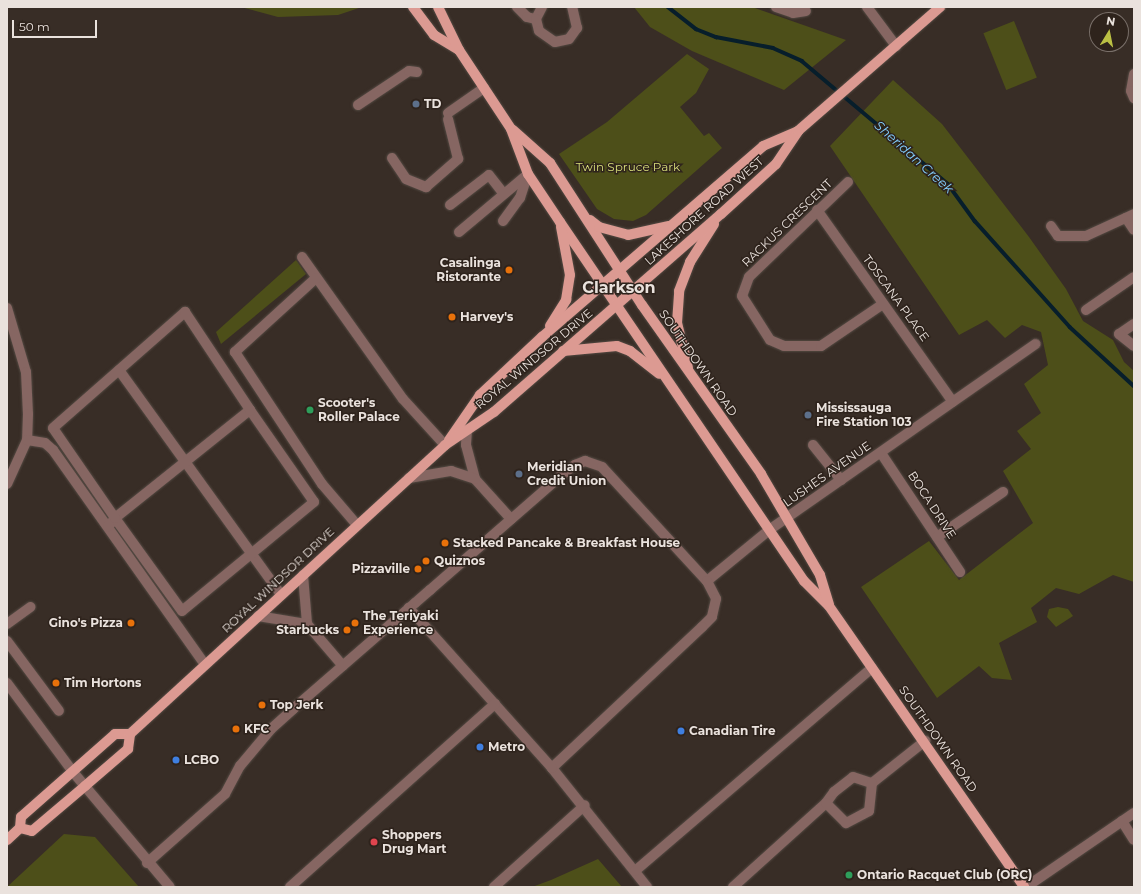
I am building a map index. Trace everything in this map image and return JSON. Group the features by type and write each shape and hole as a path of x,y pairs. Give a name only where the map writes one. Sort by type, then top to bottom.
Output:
{"main road":[{"name":"SOUTHDOWN ROAD","path":"413,7 434,35 459,50"},
{"name":"SOUTHDOWN ROAD","path":"438,7 459,50 511,129 528,174 560,222 619,304 666,379 804,581 829,606 872,668 926,741 1025,887"},
{"name":"LAKESHORE ROAD WEST","path":"619,304 776,164 798,131 940,7"},
{"name":"SOUTHDOWN ROAD","path":"511,129 550,163 620,272 761,474 820,575 829,606"},
{"name":"LAKESHORE ROAD WEST","path":"620,272 763,146 798,131"},
{"path":"583,214 599,227 628,235 673,225"},
{"path":"690,374 677,323 679,291 690,262 721,214"},
{"path":"542,337 566,300 570,275 560,222"},
{"name":"ROYAL WINDSOR DRIVE","path":"445,445 480,394 542,337 620,272"},
{"name":"ROYAL WINDSOR DRIVE","path":"130,734 445,445 494,412 619,304"},
{"path":"563,351 617,346 630,351 666,379"},
{"path":"7,840 20,828 21,818 115,734 130,734 128,749 85,786 32,831 20,828"}],"street":[{"path":"517,7 527,17 536,20"},
{"path":"542,7 536,20 542,36 562,42 577,28 572,7"},
{"path":"776,7 792,13 806,12"},
{"path":"868,7 896,46"},
{"path":"358,105 409,71 417,72"},
{"path":"1134,74 1134,98"},
{"path":"392,158 406,179 426,187 458,159 448,116 484,88"},
{"path":"459,232 528,174"},
{"path":"503,221 520,198 528,174"},
{"path":"450,205 489,175 504,194"},
{"name":"RACKUS CRESCENT","path":"848,182 817,210 744,284 743,299 770,340 784,346 821,346 883,304"},
{"name":"TOSCANA PLACE","path":"817,210 953,402"},
{"path":"1051,226 1058,236 1070,238 1086,236 1130,216 1134,230"},
{"path":"302,257 403,399 445,445"},
{"path":"1086,310 1134,277"},
{"path":"316,278 235,352 322,484 357,525"},
{"path":"7,308 26,372 27,440 7,484"},
{"path":"185,312 250,410 314,502 182,611 53,428 119,370 185,312"},
{"path":"1134,324 1119,334 1134,346"},
{"name":"LUSHES AVENUE","path":"707,581 769,530 1036,344"},
{"path":"119,370 184,463 281,595"},
{"path":"108,527 115,518 250,410"},
{"path":"467,430 466,444 474,479"},
{"path":"27,440 45,443 53,450 205,665"},
{"path":"813,445 841,480"},
{"name":"BOCA DRIVE","path":"881,453 960,572"},
{"path":"148,863 225,794 240,766 271,729 511,519 576,465 595,462 707,581 716,598 712,616 552,768"},
{"path":"409,478 451,471 474,479 511,519"},
{"path":"937,537 1003,492"},
{"path":"303,575 307,624 343,666"},
{"path":"7,624 30,607"},
{"path":"409,608 585,805 647,887"},
{"path":"258,616 307,624"},
{"path":"7,641 59,711"},
{"path":"635,871 872,668"},
{"path":"7,683 73,772 148,863 170,887"},
{"path":"290,887 495,704"},
{"path":"826,803 846,823 869,811 872,783 926,741"},
{"path":"733,887 826,803 834,792 853,778 872,783"},
{"path":"494,887 585,805"},
{"path":"1025,887 1134,813"},
{"path":"1122,822 1134,840"}],"green space":[{"path":"241,7 362,7 338,15 278,17"},
{"path":"634,7 752,7 846,40 784,90 692,51 650,27"},
{"path":"1014,21 1037,78 1006,90 983,33"},
{"name":"Twin Spruce Park","path":"687,54 709,69 696,93 680,107 704,136 709,133 722,148 646,215 633,221 614,219 597,209 559,154 607,122"},
{"path":"893,80 942,124 1029,237 1066,289 1083,321 1113,340 1124,362 1134,371 1134,582 1113,575 1079,594 1056,588 1031,608 1037,622 999,643 1012,680 992,678 979,666 937,698 861,587 929,541 959,580 1033,523 1003,471 1031,449 1017,431 1041,413 1024,384 1048,365 1041,332 1022,325 1005,338 987,320 959,335 830,146"},
{"path":"296,260 306,274 221,344 216,332"},
{"path":"1058,607 1068,609 1073,616 1056,627 1047,617 1049,609"},
{"path":"64,834 95,837 139,887 7,887"},
{"path":"598,859 622,887 532,887 551,880"}],"waterway":[{"name":"Sheridan Creek","path":"668,7 696,29 716,37 773,48 802,61 948,184 975,221 1070,327 1134,386"}],"place":[{"name":"TD","path":"416,104"},
{"name":"Casalinga Ristorante","path":"509,270"},
{"name":"Harvey's","path":"452,317"},
{"name":"Scooter's Roller Palace","path":"310,410"},
{"name":"Mississauga Fire Station 103","path":"808,415"},
{"name":"Meridian Credit Union","path":"519,474"},
{"name":"Stacked Pancake & Breakfast House","path":"445,543"},
{"name":"Quiznos","path":"426,561"},
{"name":"Pizzaville","path":"418,569"},
{"name":"Gino's Pizza","path":"131,623"},
{"name":"The Teriyaki Experience","path":"355,623"},
{"name":"Starbucks","path":"347,630"},
{"name":"Tim Hortons","path":"56,683"},
{"name":"Top Jerk","path":"262,705"},
{"name":"KFC","path":"236,729"},
{"name":"Canadian Tire","path":"681,731"},
{"name":"Metro","path":"480,747"},
{"name":"LCBO","path":"176,760"},
{"name":"Shoppers Drug Mart","path":"374,842"},
{"name":"Ontario Racquet Club (ORC)","path":"849,875"}],"district":[{"name":"Clarkson","path":"619,288"}]}
